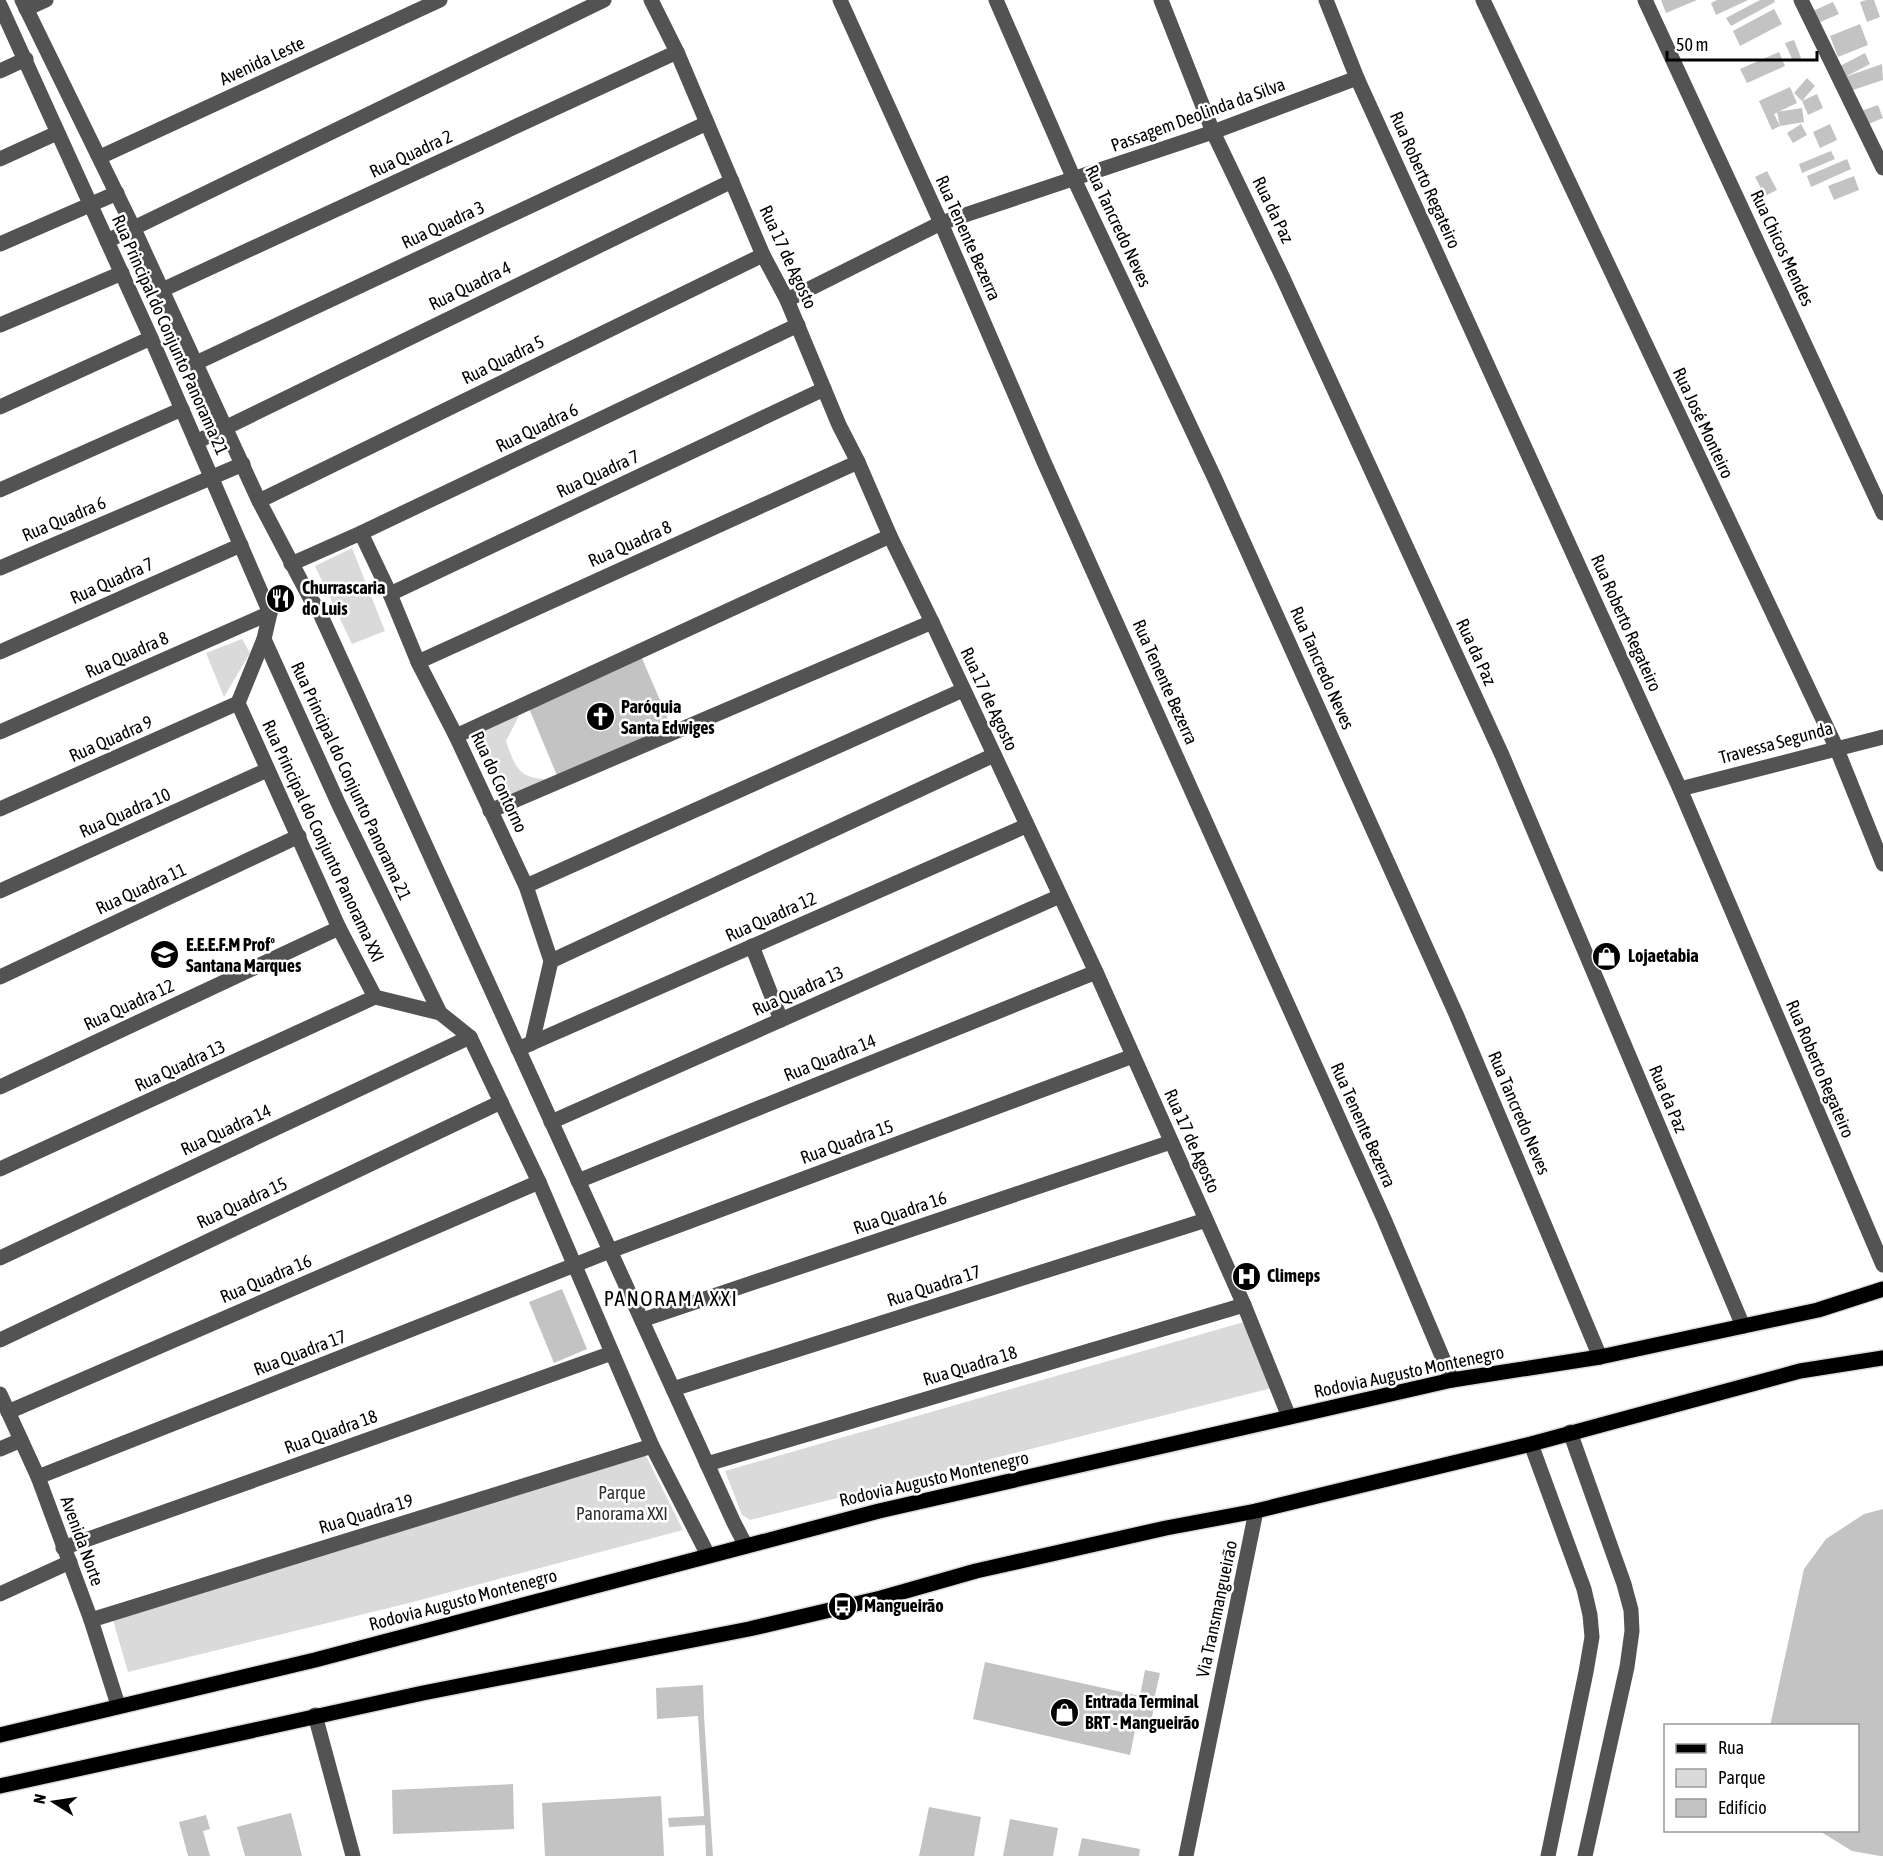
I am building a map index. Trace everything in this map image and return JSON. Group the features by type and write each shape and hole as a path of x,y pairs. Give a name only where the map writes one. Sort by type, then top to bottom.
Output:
{"main road":[{"name":"Rodovia Augusto Montenegro","path":"0,1735 118,1705 315,1660 879,1511 1452,1380 1600,1357 1818,1310 1883,1289"},
{"path":"0,1786 315,1715 749,1629 881,1598 1047,1554 1256,1511 1531,1444 1800,1371 1883,1358"}],"street":[{"path":"24,4 46,0"},
{"name":"Avenida Leste","path":"100,157 440,0"},
{"path":"107,241 133,226 604,0"},
{"name":"Rua 17 de Agosto","path":"651,0 677,52 764,255 787,300 890,536 1096,972 1244,1305 1289,1417"},
{"name":"Rua Tenente Bezerra","path":"840,0 941,223 1044,462 1379,1208 1452,1380"},
{"name":"Rua Tancredo Neves","path":"996,0 1074,179 1215,479 1456,1014 1600,1357"},
{"name":"Rua da Paz","path":"1161,0 1213,132 1282,276 1502,755 1743,1326"},
{"name":"Rua Roberto Regateiro","path":"1326,0 1357,78 1680,789 1883,1265"},
{"name":"Rua José Monteiro","path":"1483,0 1836,747 1883,864"},
{"name":"Rua Chicos Mendes","path":"1645,0 1883,513"},
{"path":"1801,0 1883,168"},
{"name":"Rua Principal do Conjunto Panorama 21","path":"24,4 133,226 259,501 291,564 318,609 525,1046 551,1122 746,1546"},
{"name":"Rua Principal do Conjunto Panorama 21","path":"0,5 151,338 270,613"},
{"name":"Rua Quadra 2","path":"162,290 677,52"},
{"path":"0,71 26,59"},
{"name":"Passagem Deolinda da Silva","path":"787,300 941,223 1213,132 1357,78"},
{"name":"Rua Quadra 3","path":"196,363 707,123"},
{"path":"0,159 57,133"},
{"name":"Rua Quadra 4","path":"226,427 732,181"},
{"path":"0,244 117,193"},
{"name":"Rua Quadra 5","path":"259,501 764,255"},
{"path":"0,325 122,273"},
{"name":"Rua Quadra 6","path":"291,564 361,533 798,325"},
{"path":"0,407 151,338"},
{"name":"Rua Quadra 7","path":"390,594 824,389"},
{"path":"0,490 182,409"},
{"path":"196,442 226,427"},
{"name":"Rua Quadra 8","path":"418,662 858,462"},
{"name":"Rua Quadra 6","path":"0,568 243,465"},
{"name":"Rua do Contorno","path":"361,533 390,594 418,662 456,736 526,886 551,961"},
{"path":"456,736 890,536"},
{"name":"Rua Quadra 7","path":"0,652 241,545"},
{"path":"238,703 264,639 270,613"},
{"name":"Rua Quadra 8","path":"0,732 270,613"},
{"path":"490,811 932,622"},
{"name":"Rua Principal do Conjunto Panorama 21","path":"264,639 339,805 440,1013 470,1037 539,1182 652,1446 708,1555"},
{"path":"526,886 963,690"},
{"name":"Rua Principal do Conjunto Panorama XXI","path":"238,703 339,928 375,997"},
{"name":"Rua Quadra 9","path":"0,809 238,703"},
{"name":"Travessa Segunda","path":"1680,789 1836,747 1883,737"},
{"path":"525,1046 551,961 994,755"},
{"name":"Rua Quadra 10","path":"0,891 267,770"},
{"name":"Rua Quadra 12","path":"525,1046 1026,826"},
{"name":"Rua Quadra 11","path":"0,977 299,836"},
{"name":"Rua Quadra 13","path":"551,1122 1060,896"},
{"name":"Rua Quadra 12","path":"0,1087 339,928"},
{"path":"752,946 781,1020"},
{"name":"Rua Quadra 14","path":"578,1181 1096,972"},
{"path":"375,997 440,1013"},
{"name":"Rua Quadra 13","path":"0,1169 375,997"},
{"name":"Rua Quadra 14","path":"0,1258 470,1037"},
{"name":"Rua Quadra 15","path":"576,1266 610,1251 1133,1056"},
{"name":"Rua Quadra 15","path":"0,1340 501,1102"},
{"name":"Rua Quadra 16","path":"642,1320 1171,1142"},
{"name":"Rua Quadra 16","path":"8,1412 539,1182"},
{"name":"Rua Quadra 17","path":"673,1389 1206,1220"},
{"name":"Rua Quadra 17","path":"38,1477 576,1266"},
{"name":"Rua Quadra 18","path":"707,1464 1244,1305"},
{"name":"Rua Quadra 18","path":"63,1548 612,1353"},
{"name":"Avenida Norte","path":"0,1394 38,1477 91,1620 118,1705"},
{"path":"1570,1432 1624,1584 1631,1610 1632,1631 1627,1667 1585,1856"},
{"path":"0,1449 21,1440"},
{"path":"1531,1444 1584,1589 1592,1637 1548,1856"},
{"name":"Rua Quadra 19","path":"91,1620 652,1446"},
{"name":"Via Transmangueirão","path":"1186,1856 1256,1511"},
{"path":"0,1594 70,1563"},
{"path":"315,1715 353,1856"}],"green space":[{"path":"352,548 385,631 352,644 315,566"},
{"path":"242,639 250,653 224,697 206,653"},
{"path":"521,712 506,741 519,770 531,777 562,781 502,805 479,745 484,731"},
{"path":"1244,1322 1272,1388 750,1520 742,1515 725,1471"},
{"name":"Parque Panorama XXI","path":"645,1454 683,1530 409,1603 128,1672 113,1620"}],"building":[{"path":"1661,0 1697,0 1666,13"},
{"path":"1717,0 1748,0 1716,15 1711,3"},
{"path":"1760,0 1774,0 1775,2 1731,26 1726,18"},
{"path":"1874,0 1880,17 1867,22 1860,2"},
{"path":"1833,2 1839,14 1818,23 1813,11"},
{"path":"1774,9 1782,24 1740,46 1733,31"},
{"path":"1860,24 1868,45 1838,57 1830,36"},
{"path":"1794,40 1801,58 1793,61 1785,43"},
{"path":"1779,52 1785,66 1747,83 1740,69"},
{"path":"1865,53 1870,64 1845,77 1882,64 1883,80 1850,91 1840,66"},
{"path":"1807,78 1815,86 1802,101 1794,93"},
{"path":"1790,87 1797,103 1779,112 1802,108 1804,122 1780,126 1772,130 1759,101"},
{"path":"1817,94 1823,108 1808,115 1802,101"},
{"path":"1878,105 1883,118 1866,125 1861,111"},
{"path":"1801,124 1807,135 1793,143 1787,133"},
{"path":"1830,124 1837,140 1820,148 1813,132"},
{"path":"1831,151 1835,159 1802,173 1799,164"},
{"path":"1847,159 1851,169 1811,187 1807,176"},
{"path":"1767,171 1777,190 1765,196 1755,177"},
{"path":"1854,176 1859,190 1834,200 1828,186"},
{"name":"Paróquia Santa Edwiges","path":"641,656 672,728 558,778 528,706"},
{"path":"562,1289 587,1349 554,1363 529,1302"},
{"path":"1883,1509 1883,1856 1852,1851 1821,1832 1859,1832 1859,1724 1770,1724 1804,1569 1826,1539 1864,1514"},
{"name":"Entrada Terminal BRT - Mangueirão","path":"985,1662 1140,1696 1145,1670 1160,1673 1151,1724 1137,1721 1130,1755 973,1719"},
{"path":"703,1685 713,1856 706,1856 705,1825 669,1827 668,1818 704,1816 698,1716 657,1719 656,1688"},
{"path":"513,1784 514,1829 393,1834 392,1790"},
{"path":"661,1796 664,1856 545,1856 542,1803"},
{"path":"929,1807 981,1817 974,1856 919,1856"},
{"path":"291,1813 302,1856 245,1856 237,1827"},
{"path":"206,1815 210,1829 203,1831 210,1856 188,1856 179,1822"},
{"path":"1010,1819 1058,1828 1053,1856 1003,1856"},
{"path":"1082,1838 1140,1849 1139,1856 1078,1856"}],"place":[{"name":"Churrascaria do Luis","path":"281,598"},
{"name":"Paróquia Santa Edwiges","path":"600,717"},
{"name":"E.E.E.F.M Profº Santana Marques","path":"165,955"},
{"name":"Lojaetabia","path":"1607,956"},
{"name":"Climeps","path":"1246,1276"},
{"name":"Mangueirão","path":"843,1606"},
{"name":"Entrada Terminal BRT - Mangueirão","path":"1064,1712"}],"district":[{"name":"PANORAMA XXI","path":"671,1299"}]}
